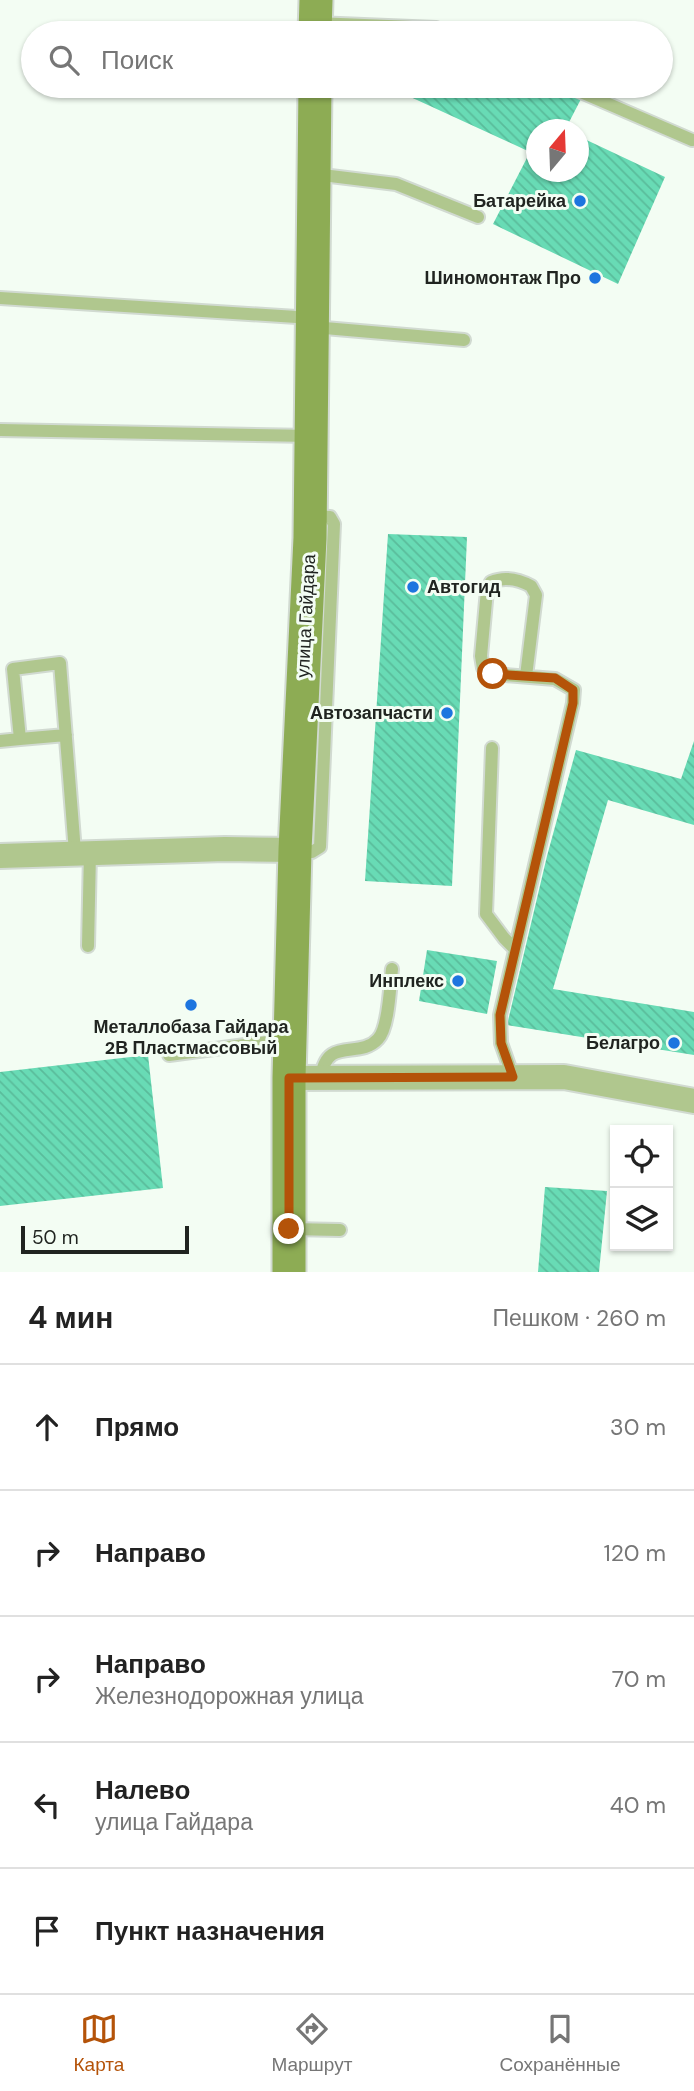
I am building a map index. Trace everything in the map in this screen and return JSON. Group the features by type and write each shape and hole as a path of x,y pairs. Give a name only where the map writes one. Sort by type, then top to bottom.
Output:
{"main road":[{"name":"улица Гайдара","path":"289,1272 289,1229 305,1078 290,1039 295,850 311,771 319,598 310,516 315,98"}],"street":[{"path":"0,856 225,849 295,850"},
{"path":"305,1078 564,1077 694,1101"}],"lane":[{"path":"315,19 342,21"},
{"path":"596,98 692,140"},
{"path":"314,174 396,184 478,217"},
{"path":"0,298 312,323 464,340"},
{"path":"0,430 311,436"},
{"path":"513,1077 501,1043 502,1004 573,703 573,690 555,678 493,674 483,668 481,656 487,590 491,582 500,578 519,580 531,586 536,595 526,676"},
{"path":"20,739 13,669 60,663 66,735 83,852 88,946"},
{"path":"0,741 66,735"},
{"path":"492,748 486,914 515,949"},
{"path":"305,1078 322,1067 328,1056 342,1049 369,1045 378,1040 385,1025 391,969"},
{"path":"169,1055 290,1039"},
{"path":"289,1229 340,1230"}],"building":[{"name":"Батарейка","path":"413,98 579,98 581,99 571,119 526,119 526,150"},
{"name":"Батарейка","path":"589,141 665,177 618,284 493,224 526,160 526,182 589,182"},
{"path":"388,534 467,537 452,886 365,881"},
{"path":"694,741 694,825 608,800 553,989 694,1012 694,1055 507,1025 547,856 576,750 681,779"},
{"name":"Инплекс","path":"427,950 497,961 487,1014 419,1001"},
{"path":"148,1055 163,1188 0,1206 0,1072"},
{"path":"545,1187 607,1191 599,1272 538,1272"}],"place":[{"name":"Батарейка","path":"580,201"},
{"name":"Шиномонтаж Про","path":"595,278"},
{"name":"Автогид","path":"413,587"},
{"name":"Автозапчасти","path":"447,713"},
{"name":"Инплекс","path":"458,981"},
{"name":"Металлобаза Гайдара 2В Пластмассовый","path":"191,1005"},
{"name":"Белагро","path":"674,1043"}],"route":[{"path":"289,1229 289,1078 513,1077 501,1043 500,1015 573,703 573,690 555,678 493,674"}]}
